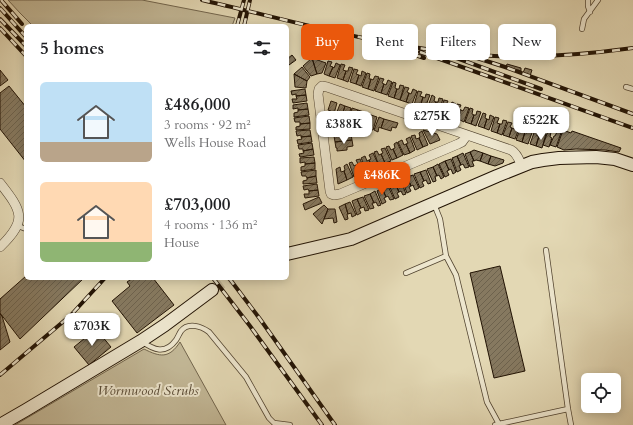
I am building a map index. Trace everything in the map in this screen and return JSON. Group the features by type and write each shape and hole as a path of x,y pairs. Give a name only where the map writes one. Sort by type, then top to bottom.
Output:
{"street":[{"path":"467,135 464,140 458,144 340,194 334,195 330,192 318,91 320,87 325,86 467,135 515,152 522,166"},
{"path":"289,254 351,239 522,166 543,160 572,157 596,157 615,159 633,165"},
{"path":"0,183 17,208 22,228 14,232 0,246"},
{"path":"0,425 141,341 212,290"}],"lane":[{"path":"588,0 590,12"},
{"path":"582,29 584,19 598,0"},
{"path":"626,87 633,89"},
{"path":"434,204 440,219 446,256 456,275 487,402 497,425 568,409"},
{"path":"546,250 571,425"},
{"path":"406,273 446,256"},
{"path":"141,341 155,349 161,350 171,346 181,331 185,328 190,326 198,326 203,328 209,332 246,377 269,418 274,423 290,425"}],"green space":[{"path":"8,0 142,0 235,18 233,24 31,24"},
{"name":"Wormwood Scrubs","path":"180,342 226,425 15,425 144,349 155,354 164,355 176,348"}],"building":[{"path":"292,55 296,60 289,65 289,57"},
{"path":"310,60 313,60 317,74 311,76 303,66"},
{"path":"313,60 326,63 322,73 317,74"},
{"path":"328,61 332,62 330,66 333,67 329,76 324,74"},
{"path":"336,63 340,65 335,78 329,76"},
{"path":"341,64 345,65 343,70 346,71 343,80 337,78"},
{"path":"507,64 521,68 521,71 506,67"},
{"path":"302,67 310,77 307,81 294,74"},
{"path":"349,67 353,68 348,82 343,80"},
{"path":"525,68 532,70 530,76 523,73"},
{"path":"354,69 358,70 356,74 359,75 356,84 350,82"},
{"path":"0,70 8,80 0,86"},
{"path":"362,71 366,73 361,86 356,84"},
{"path":"367,73 370,74 369,79 371,79 368,89 362,87"},
{"path":"294,74 307,81 306,88 295,87"},
{"path":"375,76 379,77 374,91 368,89 371,79 373,80"},
{"path":"380,78 384,79 381,93 375,91"},
{"path":"388,80 392,82 387,95 381,93 384,84 386,85"},
{"path":"393,82 396,83 395,88 397,89 394,98 388,96"},
{"path":"400,85 404,86 400,100 394,98"},
{"path":"9,86 24,105 24,159 0,129 0,93"},
{"path":"405,87 409,88 406,102 400,100"},
{"path":"305,89 306,95 292,95 291,91"},
{"path":"413,89 417,91 412,104 406,102 409,93 411,94"},
{"path":"418,91 422,92 420,96 423,97 420,107 414,105"},
{"path":"426,94 430,95 425,108 420,107 423,97 425,98"},
{"path":"306,95 307,101 293,103 292,99 297,99 296,96"},
{"path":"432,95 435,97 434,101 436,102 433,111 427,109"},
{"path":"439,98 443,99 438,113 433,111"},
{"path":"444,100 448,101 446,105 449,106 445,115 439,113"},
{"path":"331,101 337,103 333,117 329,115 331,111 328,110"},
{"path":"452,102 456,104 451,117 445,115"},
{"path":"307,103 308,109 293,109 293,105"},
{"path":"340,104 345,106 339,119 335,117"},
{"path":"457,104 461,105 458,119 452,118"},
{"path":"345,106 351,108 347,121 343,120 345,116 342,115"},
{"path":"465,107 469,108 464,122 458,119 461,110 463,111"},
{"path":"352,108 358,110 352,123 348,122"},
{"path":"470,108 473,109 472,114 474,115 471,124 465,122"},
{"path":"308,109 309,115 294,117 294,113 298,112 298,110"},
{"path":"358,110 364,112 359,126 356,124 357,120 355,119"},
{"path":"477,111 481,112 476,126 471,124"},
{"path":"365,113 371,115 365,128 361,126"},
{"path":"483,113 486,114 485,118 487,119 484,128 478,126"},
{"path":"371,115 377,117 373,130 369,129 370,125 368,124"},
{"path":"490,115 494,117 489,130 484,128"},
{"path":"309,116 310,123 300,124 300,122 295,122 294,118"},
{"path":"379,117 384,119 378,132 374,130"},
{"path":"495,117 499,118 497,123 500,124 497,133 491,131"},
{"path":"384,119 398,123 396,128 392,127 391,131 381,128"},
{"path":"503,120 507,121 502,135 497,133"},
{"path":"508,122 512,123 509,137 503,135"},
{"path":"310,123 310,129 296,130 296,127 300,126 300,124"},
{"path":"516,124 520,126 515,139 509,137 512,128 514,129"},
{"path":"521,126 525,127 522,142 516,140"},
{"path":"529,129 533,130 528,144 522,142 525,132 527,133"},
{"path":"310,130 311,136 297,136 296,131"},
{"path":"423,130 437,134 440,140 430,144"},
{"path":"535,130 538,131 537,136 539,136 536,146 530,144"},
{"path":"563,130 571,133 572,131 621,148 619,152 605,150 564,150 557,147"},
{"path":"345,131 346,135 351,134 352,140 335,142 335,133"},
{"path":"422,131 428,145 423,147 419,138 419,133"},
{"path":"548,131 551,132 550,137 552,138 549,147 543,145"},
{"path":"557,132 561,133 556,147 550,145"},
{"path":"542,133 546,134 542,148 536,146 539,136 541,137"},
{"path":"415,135 416,139 419,138 423,147 417,150 411,136"},
{"path":"311,136 312,142 298,144 297,140 302,139 301,137"},
{"path":"410,137 415,150 410,153 406,144 408,143 406,139"},
{"path":"352,140 353,146 347,147 347,150 337,151 335,142"},
{"path":"402,140 404,145 406,144 410,153 404,155 398,142"},
{"path":"397,142 403,155 397,158 393,149 395,148 394,144"},
{"path":"312,143 313,149 303,151 303,149 299,149 298,145"},
{"path":"389,146 391,150 393,149 397,158 392,160 386,147"},
{"path":"385,148 391,161 385,163 381,154 383,153 381,149"},
{"path":"313,149 314,155 300,157 299,154 304,153 303,151"},
{"path":"474,150 483,153 480,161 474,161 470,152"},
{"path":"377,151 379,155 381,154 385,163 379,166 374,152"},
{"path":"470,152 474,161 472,161 474,166 470,167 465,154"},
{"path":"373,153 379,166 373,169 369,160 371,159 369,155"},
{"path":"463,153 469,167 465,168 463,164 461,165 457,156"},
{"path":"483,153 491,156 488,164 480,161"},
{"path":"365,156 367,161 369,160 373,169 367,171 361,158"},
{"path":"457,156 461,165 459,166 461,170 457,172 452,158"},
{"path":"491,156 504,160 503,163 495,166 488,164"},
{"path":"314,157 315,163 300,163 300,158"},
{"path":"360,159 366,172 360,174 356,165 358,164 356,160"},
{"path":"451,159 456,172 453,174 451,169 449,170 445,161"},
{"path":"445,161 449,170 447,171 449,175 445,177 439,164"},
{"path":"352,162 354,166 356,165 360,174 354,177 349,163"},
{"path":"315,163 315,169 301,171 301,167 305,166 305,164"},
{"path":"347,164 353,177 347,180 344,166"},
{"path":"438,164 444,177 441,179 439,175 437,176 433,167"},
{"path":"340,167 341,172 344,171 347,180 338,184 336,169"},
{"path":"433,167 437,176 435,176 436,181 433,182 427,169"},
{"path":"316,170 316,176 307,178 306,176 302,176 301,172"},
{"path":"426,170 431,183 428,184 426,180 424,181 420,172"},
{"path":"420,172 424,181 422,182 424,186 420,188 414,174"},
{"path":"413,175 419,188 415,190 413,185 411,186 407,177"},
{"path":"316,176 317,183 303,184 303,181 307,180 307,178"},
{"path":"407,177 411,186 409,187 411,191 407,193 402,180"},
{"path":"401,181 406,194 403,195 401,191 399,192 395,183"},
{"path":"395,183 399,192 397,193 399,197 395,199 389,185"},
{"path":"317,184 318,190 304,190 303,186"},
{"path":"388,186 394,199 390,200 388,196 386,197 382,188"},
{"path":"382,188 386,197 384,198 386,202 382,204 377,191"},
{"path":"318,190 319,196 305,198 304,194 309,194 309,191"},
{"path":"375,191 381,205 378,206 376,202 374,203 370,194"},
{"path":"370,194 374,203 372,203 374,208 370,209 364,196"},
{"path":"319,197 322,203 305,210 303,204"},
{"path":"363,197 369,210 365,211 364,207 361,208 357,199"},
{"path":"357,199 361,208 359,209 361,213 357,215 352,201"},
{"path":"350,202 356,215 352,217 351,213 348,214 345,204"},
{"path":"345,204 348,219 345,220 339,207"},
{"path":"324,205 328,209 322,224 313,214"},
{"path":"328,209 335,209 337,222 334,223 333,218 324,219"},
{"path":"500,266 525,371 494,378 470,273"},
{"path":"24,278 24,280 82,280 20,339 0,313 0,299"},
{"path":"130,280 155,280 174,305 137,333 112,301 130,286 127,282"},
{"path":"0,314 2,316 10,342 0,350"},
{"path":"96,329 111,347 89,365 74,347"}],"tunnel":[{"path":"212,290 225,280"}],"railway":[{"path":"1,0 22,24"},
{"path":"202,0 374,40 479,55 517,57 595,53 633,48"},
{"path":"238,24 244,0"},
{"path":"244,24 250,0"},
{"path":"0,8 24,35"},
{"path":"0,19 24,44"},
{"path":"0,28 24,54"},
{"path":"420,52 633,128"},
{"path":"418,56 424,58"},
{"path":"462,60 541,89"},
{"path":"483,60 633,114"},
{"path":"0,375 71,315 103,280"},
{"path":"215,280 322,425"},
{"path":"231,280 335,425"}]}
